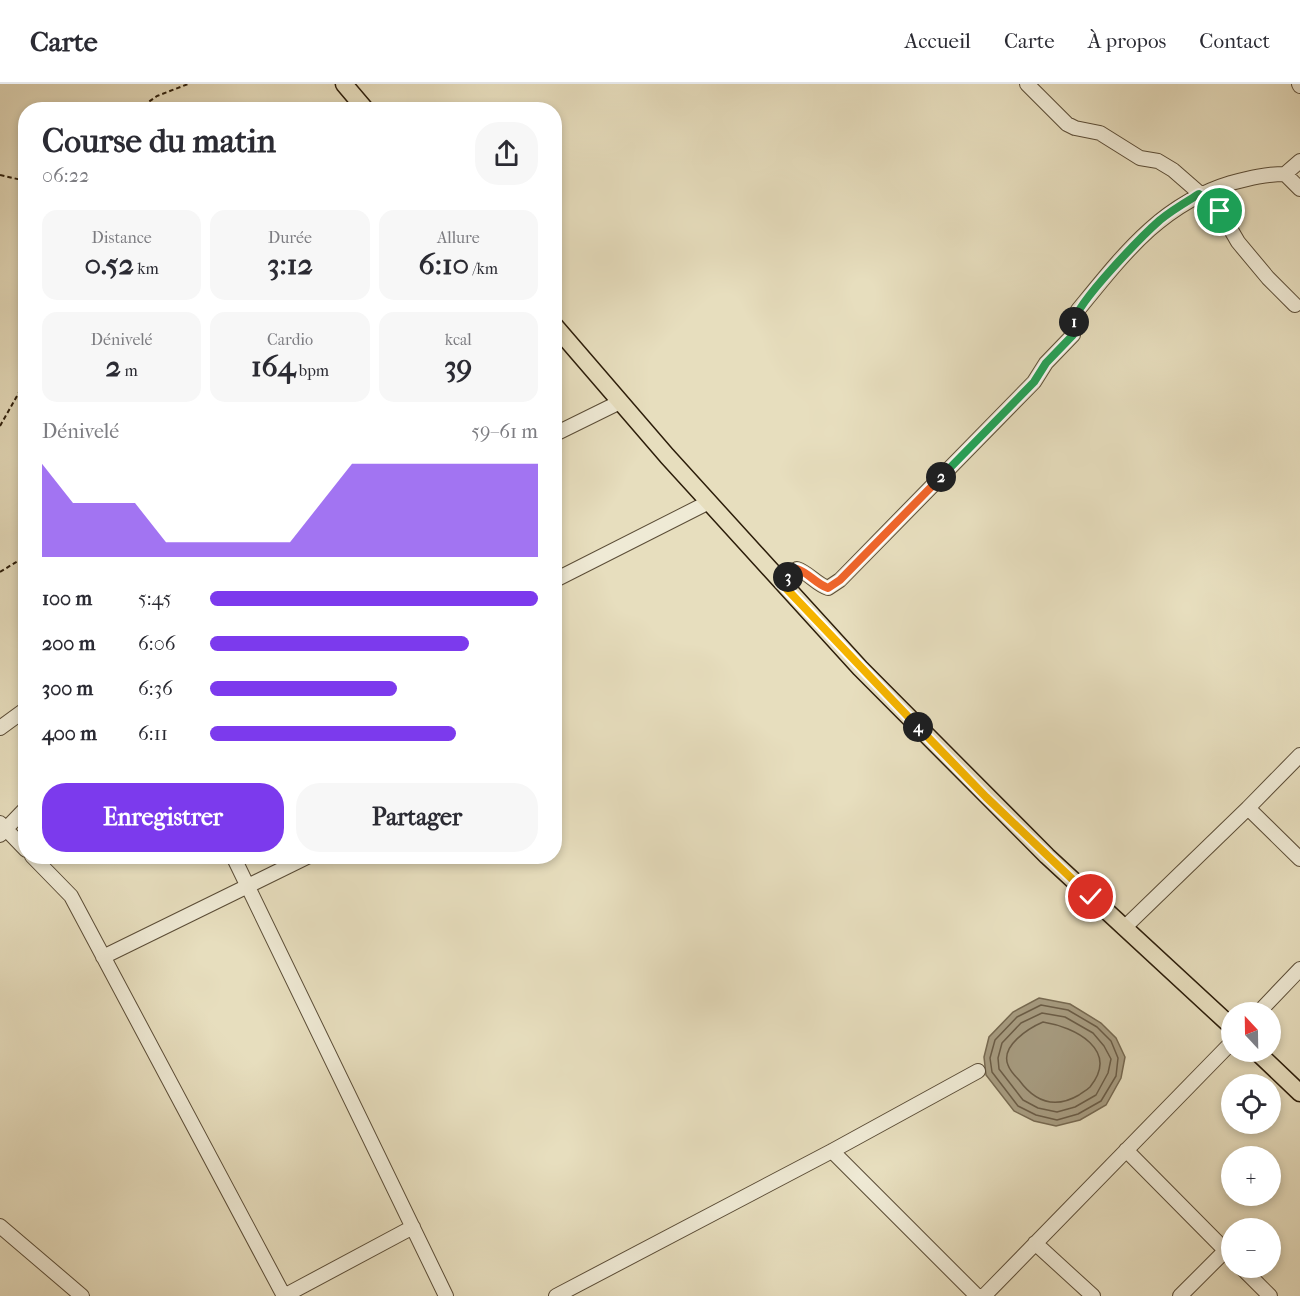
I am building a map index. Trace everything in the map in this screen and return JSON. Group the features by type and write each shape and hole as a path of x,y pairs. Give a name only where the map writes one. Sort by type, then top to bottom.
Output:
{"main road":[{"path":"344,84 359,102"},
{"path":"562,334 708,502 860,668 986,797 1221,1017"},
{"path":"1267,1062 1300,1093"}],"street":[{"path":"1027,84 1067,124 1100,133 1140,158 1158,161 1173,170 1220,211 1238,242 1268,278 1295,305"},
{"path":"781,583 797,569 803,571 817,584 828,588 840,580 1034,382 1046,363 1073,335 1074,318 1078,310 1139,239 1162,218 1199,194 1246,179 1268,174 1286,174 1300,161"},
{"path":"1286,174 1300,189"},
{"path":"562,431 620,402"},
{"path":"562,576 708,502"},
{"path":"0,728 18,715"},
{"path":"1124,928 1300,755"},
{"path":"1248,808 1300,860"},
{"path":"18,815 2,829 18,842"},
{"path":"40,864 70,896 284,1296 413,1227"},
{"path":"237,864 446,1296"},
{"path":"103,957 294,864"},
{"path":"1269,1002 1300,969"},
{"path":"984,1296 1221,1053"},
{"path":"556,1296 832,1151 978,1071"},
{"path":"1126,1150 1221,1247"},
{"path":"832,1151 977,1296"},
{"path":"0,1226 82,1296"},
{"path":"1035,1243 1093,1296"},
{"path":"1180,1296 1221,1260"},
{"path":"1252,1278 1270,1296"}],"path":[{"path":"148,102 157,96 188,84"},
{"path":"0,175 18,179"},
{"path":"0,426 18,394"},
{"path":"0,572 18,561"}],"water":[{"path":"1039,998 1070,1004 1101,1023 1116,1038 1125,1057 1121,1078 1106,1105 1080,1120 1056,1126 1034,1121 1014,1111 986,1075 984,1057 989,1037 1013,1012"}],"route":[{"path":"1091,897 986,797 781,583 797,569 803,571 817,584 828,588 840,580 1034,382 1046,363 1073,335 1074,318 1078,310 1139,239 1162,218 1199,194 1220,211"}]}
